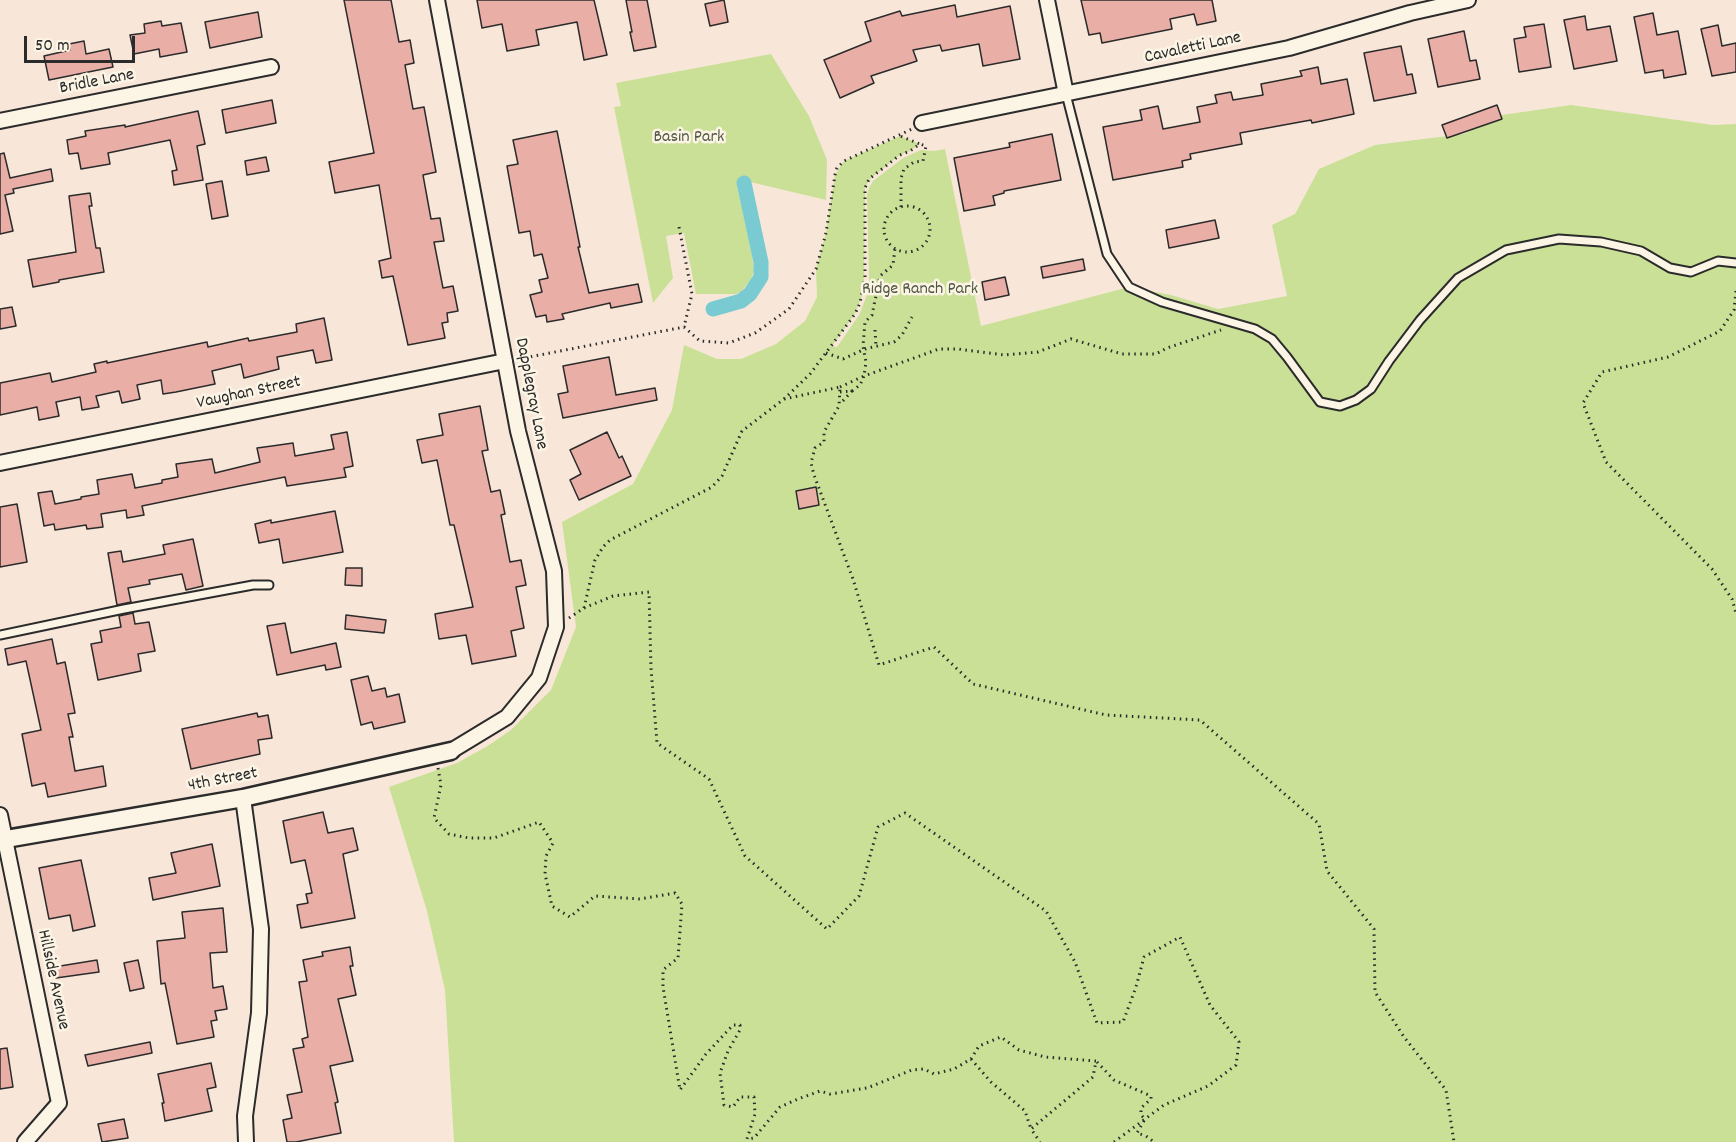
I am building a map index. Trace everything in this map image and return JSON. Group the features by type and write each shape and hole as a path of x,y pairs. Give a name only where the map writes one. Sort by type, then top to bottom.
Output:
{"street":[{"name":"Dapplegray Lane","path":"437,0 518,431 554,572 556,627 539,678 507,717 443,752"},
{"path":"1047,0 1066,94"},
{"name":"Cavaletti Lane","path":"922,123 1288,48 1410,13 1468,0"},
{"name":"Bridle Lane","path":"0,121 271,67"},
{"name":"Vaughan Street","path":"0,463 505,361"},
{"name":"4th Street","path":"2,839 243,798 443,752"},
{"path":"243,798 261,929 259,1012 246,1116 246,1142"},
{"name":"Hillside Avenue","path":"0,815 2,839 59,1103 25,1142"}],"lane":[{"path":"1066,94 1107,254 1129,287 1162,302 1255,329 1272,339 1320,402 1340,406 1356,400 1371,389 1389,360 1420,320 1458,278 1506,250 1559,239 1601,242 1641,251 1670,268 1691,272 1718,261 1736,262"},
{"path":"0,635 253,585 269,585"}],"path":[{"path":"684,327 700,341 729,343 755,333 789,309 816,269 826,233 837,168 844,161 900,136 922,123"},
{"path":"900,136 926,146 923,160 914,162 904,169 901,178 901,207"},
{"path":"584,608 595,560 610,540 712,488 722,476 742,431 784,399 810,374 855,314 864,290 865,188 869,179 900,155 920,144"},
{"path":"901,207 911,207 924,214 929,223 930,233 925,243 917,250 906,252 895,248 887,240 885,224 889,215 901,207"},
{"path":"679,228 692,294 684,327"},
{"path":"895,248 893,265 880,276 872,315 865,322 864,376 860,385 839,405 824,432 824,442 815,448 811,463 853,579 879,665 934,647 973,684 1106,715 1200,720 1319,824 1327,871 1374,929 1375,992 1404,1038 1446,1090 1454,1142"},
{"path":"1736,291 1734,310 1720,331 1668,357 1602,372 1582,403 1606,462 1712,569 1732,599 1736,613"},
{"path":"826,353 843,359 865,349 894,342 902,335 912,317"},
{"path":"784,399 840,389 864,376 939,349 1004,355 1038,351 1071,339 1122,354 1156,354 1167,348 1227,328 1230,321"},
{"path":"505,361 684,327"},
{"path":"875,330 876,346"},
{"path":"840,389 852,391"},
{"path":"839,405 840,389"},
{"path":"556,627 584,608 613,596 649,592 651,668 657,743 709,779 745,856 827,929 859,896 878,827 905,813 1046,911 1075,962 1097,1023 1123,1022 1144,957 1180,937 1210,1005 1239,1042 1236,1065 1208,1086 1164,1105 1114,1142"},
{"path":"443,752 441,785 434,818 449,834 469,838 494,838 539,822 553,843 546,856 545,874 552,906 561,912 570,917 596,896 640,898 675,893 682,904 678,958 663,970 663,987 680,1090 706,1054 733,1025 740,1025 720,1073 724,1105 733,1107 740,1097 754,1097 755,1114 747,1139 754,1137 780,1107 798,1099 820,1091 830,1094 867,1088 912,1070 924,1069 934,1074 954,1069 971,1059 980,1046 1001,1037 1019,1050 1045,1057 1096,1061 1114,1080 1151,1096 1151,1100 1141,1108 1141,1115 1145,1119"},
{"path":"971,1059 992,1082 1025,1111 1031,1129 1040,1142"},
{"path":"1031,1129 1093,1077 1096,1061"},
{"path":"1145,1119 1137,1133 1154,1142"}],"green space":[{"name":"Basin Park","path":"771,54 809,116 827,160 826,200 742,180 737,186 752,254 754,271 751,279 741,292 736,294 696,294 684,233 666,236 673,278 653,303 614,107 621,106 616,83"},
{"name":"Ridge Ranch Park","path":"1571,105 1713,125 1736,124 1736,1142 454,1142 445,990 427,911 389,787 457,763 486,747 511,730 551,690 576,627 562,522 633,484 672,410 684,345 717,359 741,359 776,344 805,321 817,297 816,269 826,233 835,175 844,161 900,136 920,144 900,155 870,179 865,188 864,290 855,314 832,346 837,347 859,315 867,295 869,279 867,195 869,188 873,181 903,158 921,150 945,149 981,326 1129,287 1171,295 1218,309 1287,296 1272,225 1295,214 1319,169 1375,145 1464,134 1502,115"}],"building":[{"path":"344,0 391,0 399,42 410,40 414,63 405,65 413,109 424,107 436,172 423,175 431,219 440,218 444,241 434,242 443,288 453,286 458,311 447,313 448,322 442,323 445,338 408,345 393,276 382,278 379,261 391,258 379,185 335,193 329,162 374,153"},
{"path":"477,0 594,0 607,55 584,60 577,22 536,30 539,45 507,51 502,24 482,28"},
{"path":"626,0 647,0 656,47 634,51"},
{"path":"724,0 728,22 710,26 705,4"},
{"path":"1081,0 1212,0 1216,21 1197,25 1194,14 1170,19 1172,29 1102,43 1100,33 1089,35"},
{"path":"955,5 957,17 1010,6 1020,59 983,66 979,44 942,51 940,45 913,50 917,61 871,76 874,83 840,98 824,60 871,41 865,22 900,11 902,16"},
{"path":"258,12 262,37 210,48 205,22"},
{"path":"1653,13 1657,35 1678,31 1686,74 1664,78 1663,70 1645,73 1634,17"},
{"path":"1585,16 1587,30 1610,26 1617,61 1574,69 1564,20"},
{"path":"161,21 162,26 181,23 187,52 160,57 159,49 134,54 130,35 145,33 144,24"},
{"path":"1544,24 1551,67 1519,72 1514,39 1526,37 1524,27"},
{"path":"1718,25 1722,46 1736,43 1736,72 1712,76 1701,29"},
{"path":"1464,31 1470,61 1476,60 1480,79 1438,87 1428,39"},
{"path":"84,41 86,54 109,49 113,67 49,80 44,56 70,50 69,44"},
{"path":"1401,46 1407,75 1412,74 1416,93 1374,101 1364,53"},
{"path":"1318,67 1321,84 1347,79 1354,114 1312,123 1311,120 1240,133 1242,144 1190,154 1191,159 1182,161 1183,167 1113,180 1103,127 1142,120 1140,110 1158,106 1163,129 1200,122 1197,107 1217,103 1215,95 1231,92 1233,100 1263,95 1261,84 1302,76 1300,71"},
{"path":"272,100 276,123 226,133 222,110"},
{"path":"1497,105 1502,119 1447,138 1442,125"},
{"path":"198,111 205,144 197,146 203,180 174,185 172,171 177,170 170,140 108,153 110,164 81,169 78,153 69,154 67,140 86,136 85,131 125,125 125,127"},
{"path":"557,131 580,247 578,247 589,293 638,284 642,302 611,308 610,303 562,314 564,319 547,322 546,315 536,317 530,295 542,292 539,280 548,278 542,254 534,256 530,231 519,233 507,166 518,164 513,140"},
{"path":"1052,134 1061,180 1004,191 1004,193 993,196 995,205 964,211 954,158 1010,147 1009,143"},
{"path":"4,153 10,178 51,169 53,181 13,189 14,193 5,195 13,231 0,234 0,154"},
{"path":"266,157 269,171 247,175 245,161"},
{"path":"222,181 228,216 212,219 206,184"},
{"path":"90,193 92,206 89,206 96,248 100,248 104,272 33,287 28,260 76,252 69,196"},
{"path":"1215,220 1219,238 1169,248 1166,230"},
{"path":"1083,259 1085,270 1043,278 1041,267"},
{"path":"1005,277 1009,295 985,300 982,282"},
{"path":"12,307 16,326 0,329 0,309"},
{"path":"324,318 332,360 316,363 313,350 277,357 279,369 244,378 241,364 212,371 215,384 163,394 161,380 137,385 140,399 122,403 119,391 96,396 99,407 82,410 80,397 56,402 59,416 39,420 37,407 0,415 0,383 50,373 52,382 96,372 94,364 207,342 208,347 248,338 249,341 297,332 296,324"},
{"path":"609,357 616,395 655,388 657,400 563,418 558,394 568,392 563,366"},
{"path":"480,406 488,450 482,451 491,492 500,490 505,514 501,515 510,562 521,560 526,585 516,587 524,628 511,631 516,656 472,664 466,635 439,639 435,614 473,607 454,525 450,525 437,460 422,463 417,440 443,435 439,414"},
{"path":"347,432 353,466 344,468 346,477 287,486 285,477 142,506 144,515 127,518 126,510 101,514 103,527 87,529 86,525 55,530 54,524 44,526 38,493 52,491 55,504 81,499 81,497 99,494 97,480 132,474 135,488 162,483 162,480 178,477 176,464 212,459 215,473 260,462 257,448 293,443 295,456 334,449 331,435"},
{"path":"607,432 619,458 622,456 631,476 579,500 570,480 581,474 570,450"},
{"path":"816,487 819,505 799,509 796,491"},
{"path":"17,504 27,562 0,567 0,507"},
{"path":"335,511 343,552 283,563 279,539 259,543 255,524"},
{"path":"193,539 203,586 186,590 182,574 149,580 150,584 128,588 131,602 117,605 108,553 121,551 123,562 165,554 163,545"},
{"path":"346,568 362,568 362,586 345,585"},
{"path":"133,613 135,624 149,622 155,651 138,654 141,671 98,680 91,644 102,642 100,631 121,627 119,616"},
{"path":"346,615 386,620 384,633 345,629"},
{"path":"285,623 291,653 336,643 341,667 326,670 325,665 277,675 267,626"},
{"path":"52,639 57,664 65,662 75,713 68,714 73,737 69,737 75,771 103,766 106,786 48,797 45,783 32,786 22,734 41,730 26,661 8,665 5,649"},
{"path":"368,676 372,691 385,688 387,697 399,694 405,722 374,729 372,722 361,725 351,680"},
{"path":"257,713 258,717 268,715 272,738 258,740 260,754 191,769 182,729"},
{"path":"323,812 328,833 353,828 358,850 343,854 355,918 301,928 297,905 308,903 306,894 312,893 305,860 291,863 283,821"},
{"path":"212,844 220,886 153,900 149,878 176,873 171,853"},
{"path":"81,860 95,926 73,931 70,915 49,919 39,868"},
{"path":"223,908 227,952 210,953 213,988 223,986 227,1009 215,1011 217,1020 211,1021 214,1037 177,1044 165,983 161,984 157,941 185,938 182,912"},
{"path":"350,947 353,966 350,966 356,995 338,999 353,1061 330,1066 338,1102 335,1103 341,1133 287,1142 283,1120 292,1118 287,1095 302,1092 293,1049 304,1047 302,1039 308,1037 299,982 307,981 303,960 323,956 322,952"},
{"path":"97,960 99,972 56,978 54,967"},
{"path":"138,960 144,988 130,991 124,963"},
{"path":"150,1042 152,1053 88,1066 85,1055"},
{"path":"7,1048 13,1087 0,1089 0,1049"},
{"path":"211,1063 216,1087 207,1089 212,1111 165,1121 158,1074"},
{"path":"124,1119 128,1138 102,1142 98,1124"}],"waterway":[{"path":"713,309 741,301 750,294 761,277 761,262 744,183"}]}
